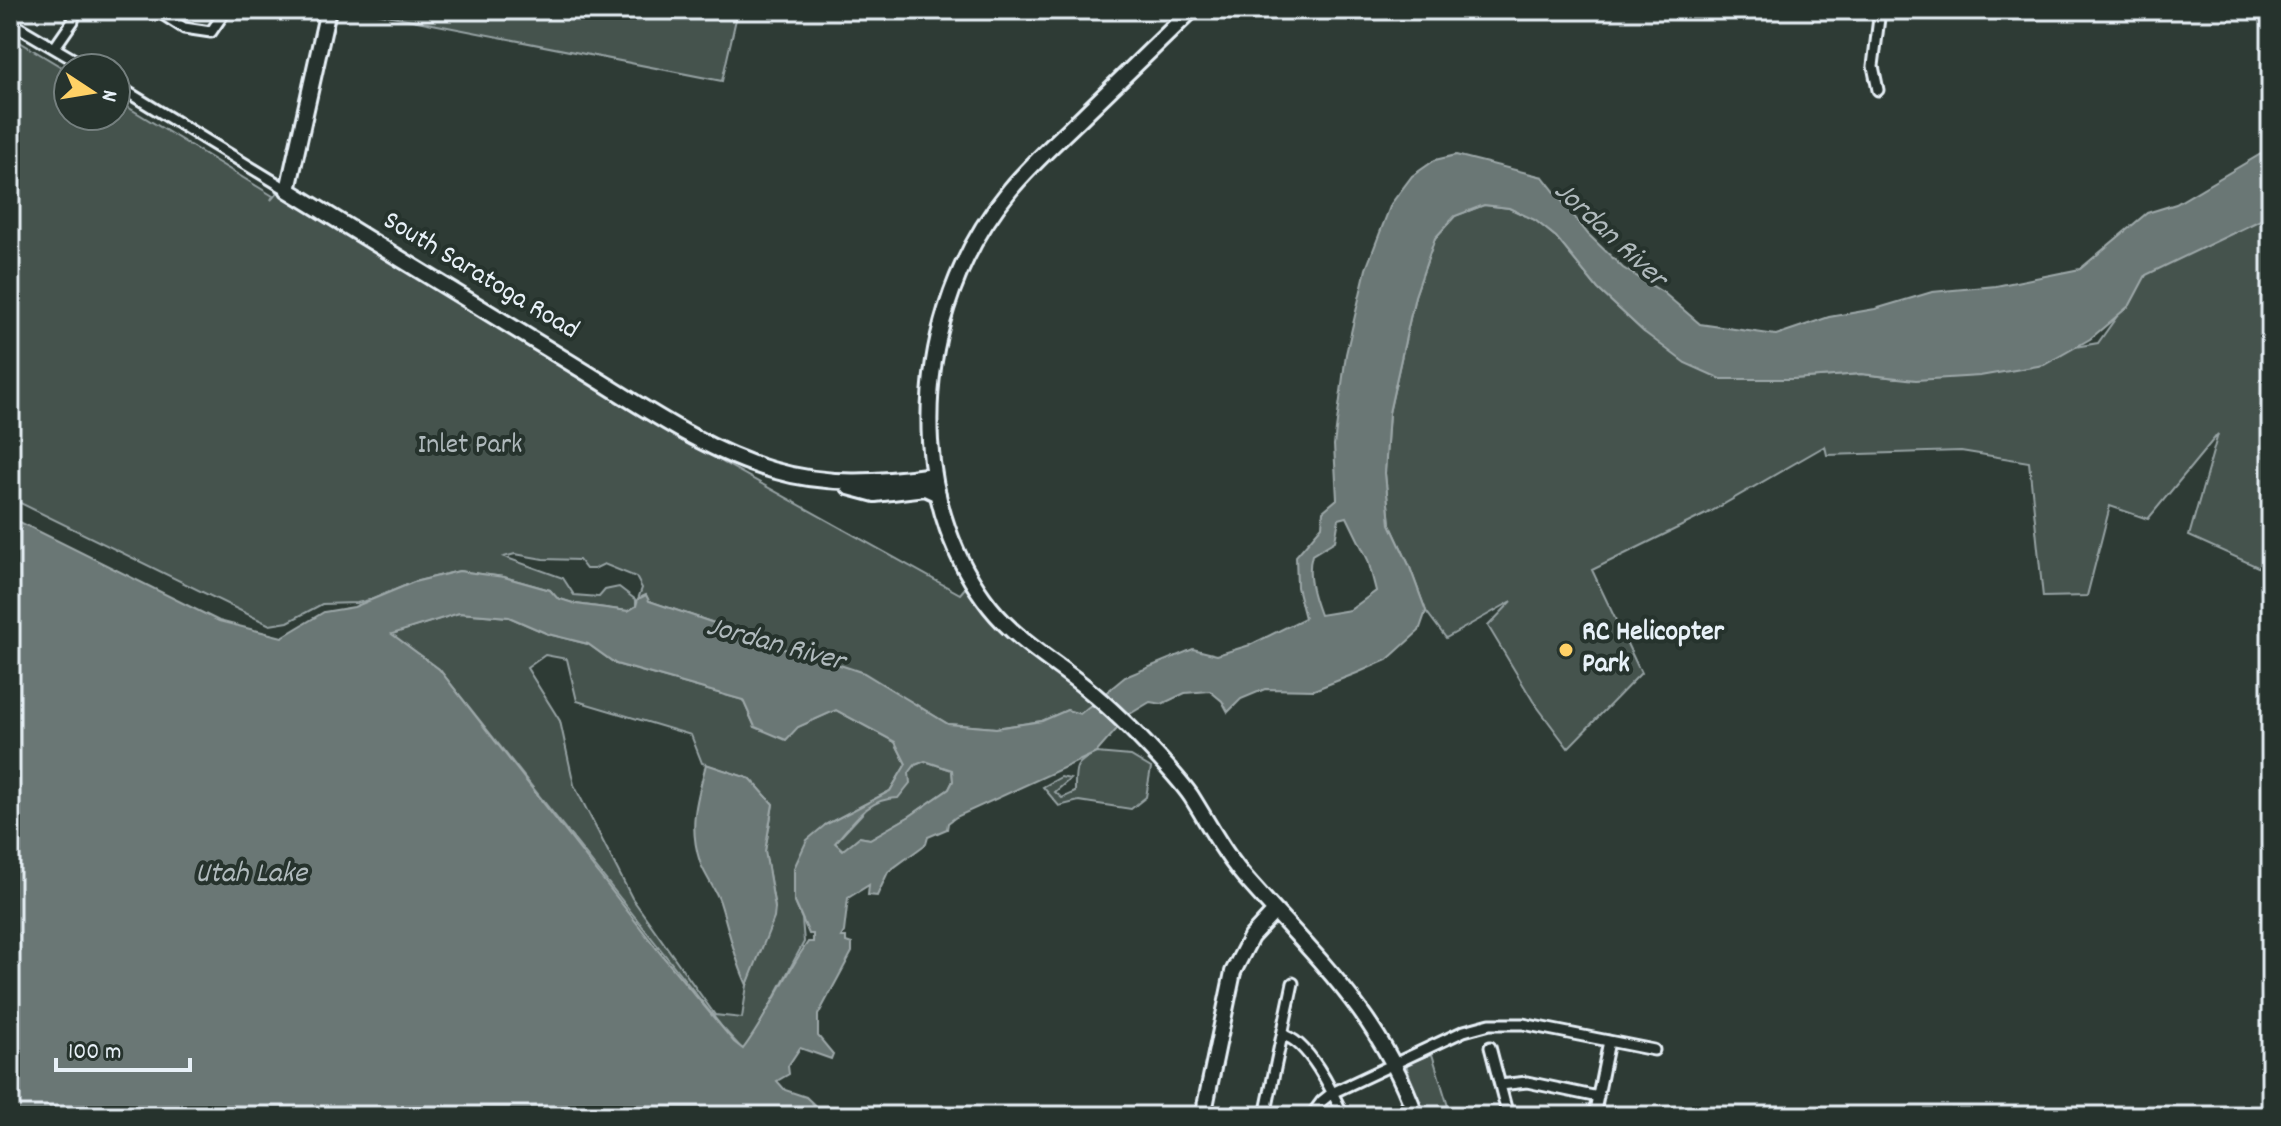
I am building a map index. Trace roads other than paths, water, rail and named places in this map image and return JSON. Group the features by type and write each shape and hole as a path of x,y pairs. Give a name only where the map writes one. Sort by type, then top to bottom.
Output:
{"main road":[{"path":"288,190 328,10"},
{"path":"1192,10 1020,178 977,238 949,299 935,351 929,416 934,475 953,545 992,610 1024,643 1095,696 1128,726 1186,789 1229,859 1329,968"},
{"name":"South Saratoga Road","path":"288,190 709,444 774,471 834,482"},
{"path":"834,482 887,482 934,475"},
{"path":"834,482 875,494 922,488 938,494"},
{"path":"1214,834 1301,928 1366,1015 1395,1065 1416,1116"},
{"path":"1203,1116 1233,972 1251,937 1275,911"}],"street":[{"path":"55,47 73,21 75,10"},
{"path":"156,10 184,28 211,32 226,10"},
{"path":"1878,90 1873,66 1880,10"},
{"path":"10,22 63,52"},
{"name":"South Saratoga Road","path":"132,95 288,190"},
{"path":"1265,1116 1293,983"},
{"path":"1311,1116 1332,1093 1464,1031 1500,1023 1523,1024 1654,1050"},
{"path":"1282,1035 1299,1042 1343,1116"},
{"path":"1594,1116 1609,1041"},
{"path":"1490,1047 1508,1116"},
{"path":"1500,1085 1527,1082 1598,1097"}],"water":[{"name":"Utah Lake","path":"2271,148 2271,215 2146,275 2130,305 2090,339 2044,365 1980,376 1916,380 1861,374 1792,379 1721,379 1685,363 1644,332 1598,289 1556,237 1535,220 1509,208 1484,205 1455,216 1435,238 1415,296 1389,413 1385,473 1390,524 1426,611 1419,631 1387,660 1314,690 1265,689 1241,699 1228,712 1222,701 1210,691 1185,693 1162,704 1150,702 1130,714 1096,753 956,817 948,823 947,829 928,837 926,844 888,872 877,896 868,895 869,885 848,898 841,937 846,937 846,942 852,944 852,952 818,1015 818,1036 833,1054 831,1059 800,1048 788,1066 789,1074 777,1081 785,1090 806,1097 826,1116 10,1116 10,517 219,621 282,637 324,612 354,607 414,582 459,571 504,577 550,590 557,598 576,604 628,611 646,595 649,601 720,625 758,643 813,656 864,673 948,724 996,728 1042,721 1067,710 1080,714 1125,677 1193,649 1217,655 1250,645 1305,618 1297,587 1296,556 1322,526 1323,511 1337,499 1334,445 1346,354 1366,269 1391,204 1412,176 1435,160 1456,155 1543,177 1588,234 1623,268 1664,293 1700,324 1776,335 1829,317 1875,309 1932,292 1996,286 2080,269 2147,213 2176,204","holes":["1347,517 1368,560 1376,591 1350,610 1320,615 1310,578 1312,555 1335,541 1339,519","459,613 509,617 548,634 588,644 616,664 743,700 755,727 786,740 798,727 836,710 895,742 906,764 890,791 825,825 807,840 794,868 794,900 809,934 813,934 813,942 808,942 799,955 743,1049 661,954 439,669 392,634","925,761 952,770 953,781 949,789 870,839 859,837 843,850 835,843 870,807 887,799 898,798 910,783 909,773 915,765"]},
{"path":"706,764 751,779 773,804 765,851 774,918 747,985 720,902 696,849 695,813"}],"place":[{"name":"RC Helicopter Park","path":"1566,650"}],"water label":[{"name":"Jordan River","path":"1609,236"},
{"name":"Jordan River","path":"775,646"}],"park label":[{"name":"Inlet Park","path":"470,447"}]}
